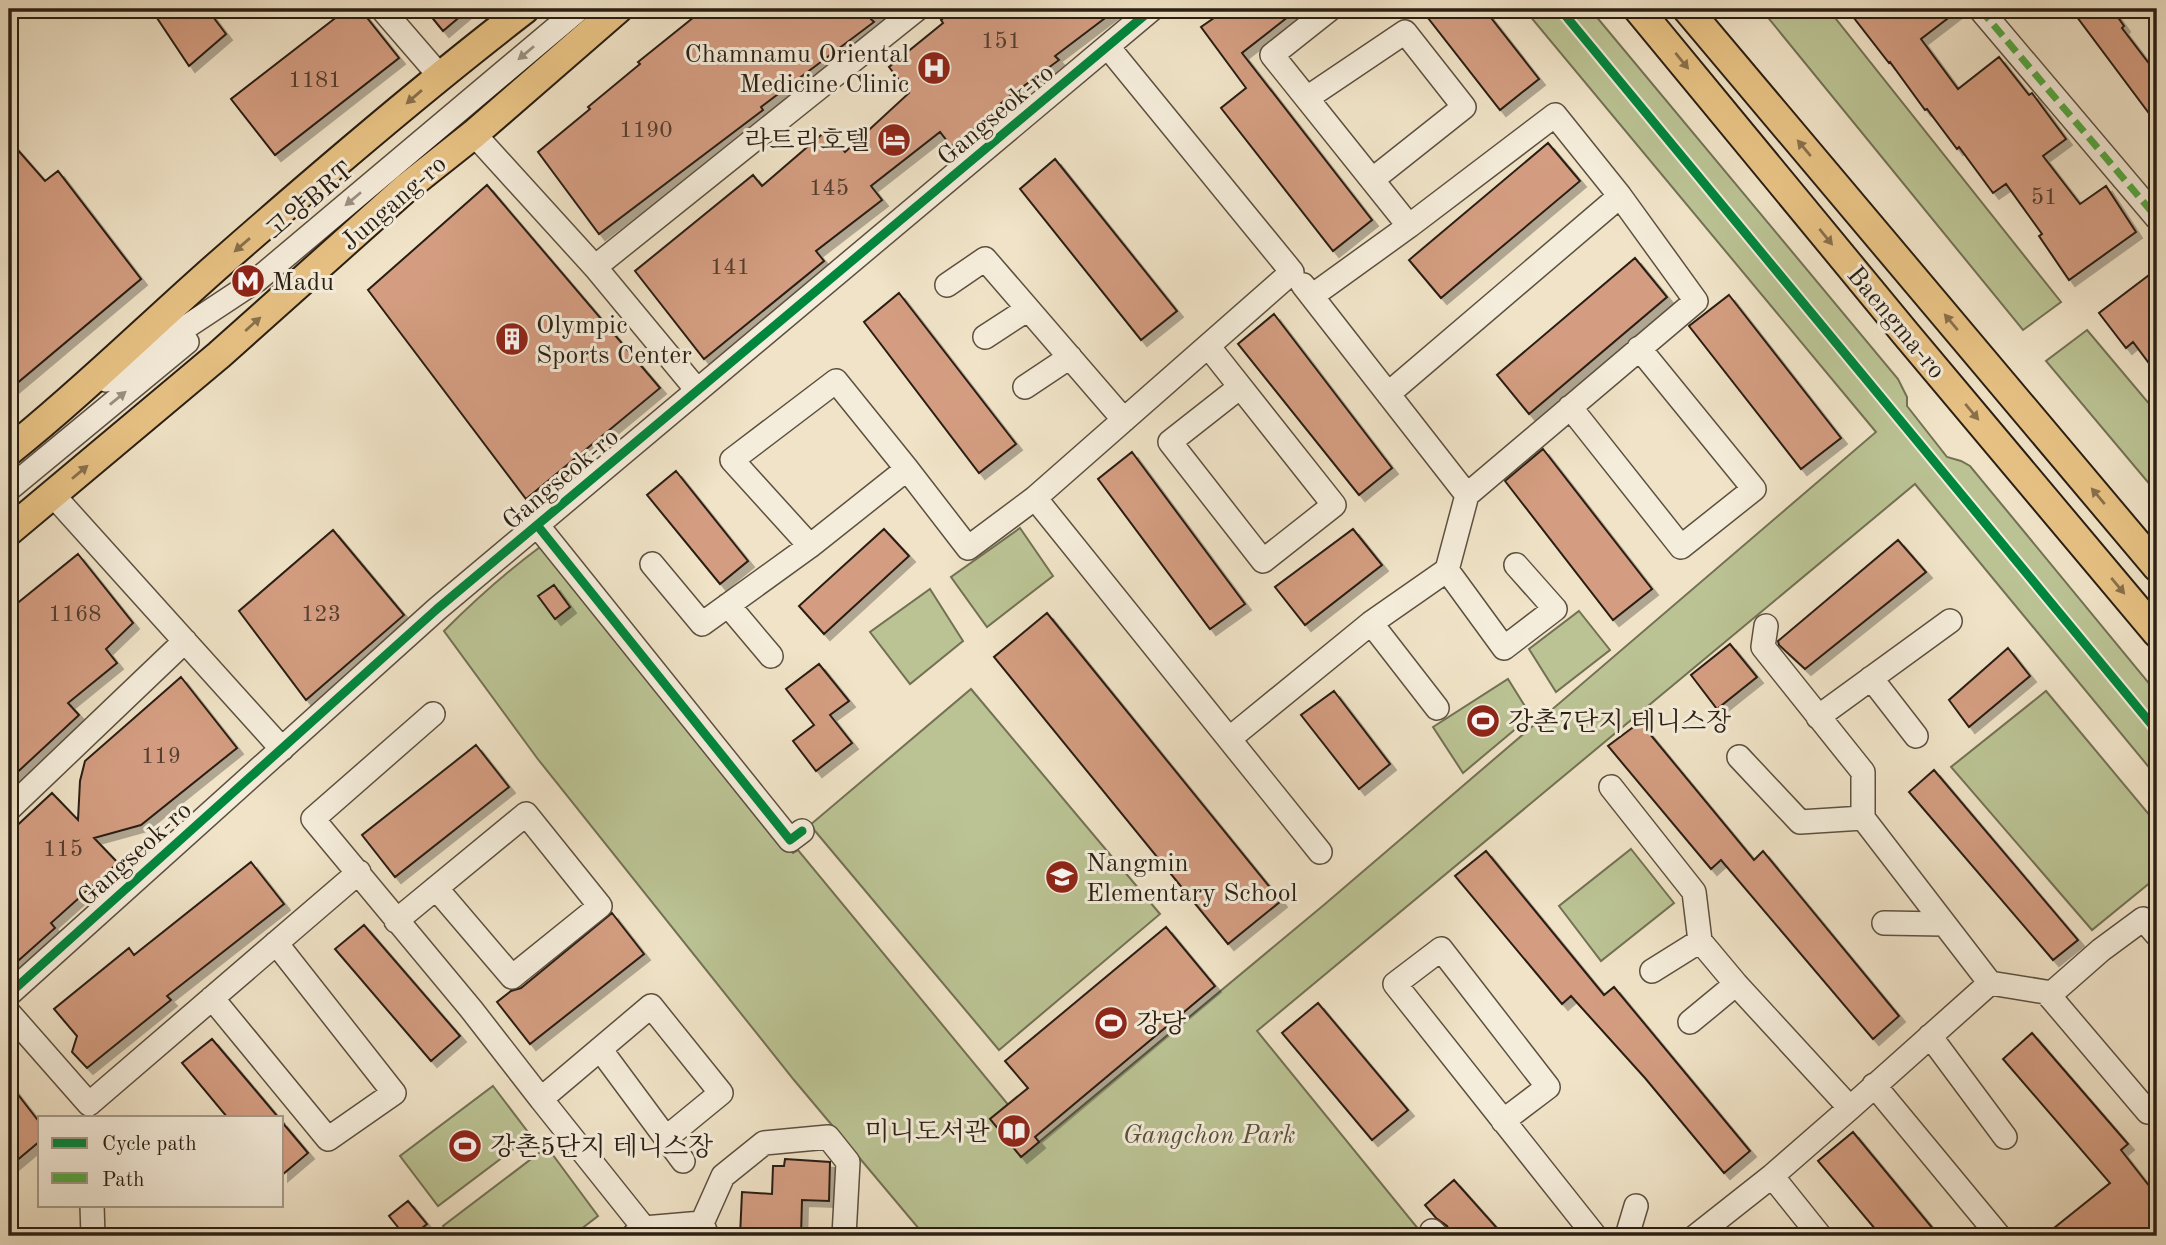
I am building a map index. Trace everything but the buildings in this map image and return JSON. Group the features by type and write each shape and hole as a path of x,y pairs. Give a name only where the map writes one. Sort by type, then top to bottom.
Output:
{"main road":[{"path":"10,446 58,412 223,262 439,75 525,9"},
{"name":"Jungang-ro","path":"9,531 219,355 405,188 474,134 618,9"},
{"name":"Baengma-ro","path":"1638,9 2157,633"},
{"name":"Baengma-ro","path":"1687,9 2157,567"}],"street":[{"path":"382,9 439,75"},
{"name":"고양BRT","path":"58,412 257,280 579,9"},
{"path":"595,267 917,9"},
{"path":"1330,9 1272,55 1409,226"},
{"path":"1980,9 2157,218"},
{"name":"Gangseok-ro","path":"9,994 437,609 1149,10"},
{"path":"1307,98 1405,32 1464,107 1371,180"},
{"path":"1108,47 1312,296 1467,495"},
{"path":"1229,739 1371,623 1447,570 1467,495 1696,301 1620,196 1555,116 1312,296"},
{"path":"474,134 595,267 697,390"},
{"name":"고양BRT","path":"9,489 208,324 405,188"},
{"path":"1388,394 1620,196"},
{"path":"947,285 985,259 1124,420"},
{"path":"810,546 732,460 836,381 968,548 1035,498 1292,272"},
{"path":"985,337 1028,309"},
{"path":"1208,346 1334,505 1263,561 1170,442 1240,387"},
{"path":"1570,407 1681,547 1754,489 1639,348"},
{"path":"1025,387 1070,358"},
{"path":"652,564 702,624 810,546 907,469"},
{"path":"53,495 282,749"},
{"path":"1035,498 1320,852"},
{"path":"537,526 790,840 802,831"},
{"path":"1447,570 1504,648 1555,609 1516,565"},
{"path":"728,606 771,656"},
{"path":"1818,717 1950,621"},
{"path":"1371,623 1437,708"},
{"path":"1766,626 1763,647 1863,772 1863,818 1990,983 2052,993 2101,950 2143,919 2157,935"},
{"path":"9,809 185,641"},
{"path":"1871,678 1916,736"},
{"path":"433,714 313,819 471,1009 639,1232 704,1230 723,1176 764,1143 828,1138 848,1162 844,1236"},
{"path":"1739,757 1800,822 1863,818"},
{"path":"1611,787 1695,892 1700,941 1850,1108"},
{"path":"396,921 436,888 526,814 600,906 512,976 436,888"},
{"path":"9,1013 89,1111 212,998 359,872"},
{"path":"1884,923 1943,924"},
{"path":"1653,971 1700,941"},
{"path":"212,998 328,1139 394,1093 276,943"},
{"path":"1503,1121 1548,1087 1441,949 1395,984 1503,1121 1595,1236"},
{"path":"1696,1236 1772,1176 1990,983"},
{"path":"1690,1022 1736,984"},
{"path":"2046,992 2148,1112 2157,1103"},
{"path":"541,1099 651,1006 721,1093 666,1138"},
{"path":"1930,1036 2005,1137"},
{"path":"600,1049 683,1161"},
{"path":"1874,1085 1999,1236"},
{"path":"1772,1176 1820,1236"},
{"path":"92,1206 93,1236"},
{"path":"1627,1236 1636,1206"}],"green space":[{"name":"Gangchon Park","path":"1524,9 1590,9 1898,379 1907,397 1907,406 1947,457 1970,466 2157,693 2157,777 1915,484 1257,1031 1424,1236 925,1236 794,1080 537,758 444,631 490,587 540,547 793,853 798,850 1039,1142 1325,904 1876,432"},
{"path":"1761,9 1828,9 2061,302 2023,330"},
{"path":"2087,330 2157,413 2157,493 2046,361"},
{"path":"1020,528 1053,576 987,627 951,577"},
{"path":"930,589 963,641 910,684 870,632"},
{"path":"1579,611 1610,650 1556,692 1529,649"},
{"name":"강촌7단지 테니스장","path":"1508,679 1531,716 1463,773 1433,727"},
{"path":"971,689 1160,914 999,1050 810,825"},
{"path":"2046,691 2157,824 2157,877 2092,930 1951,767"},
{"path":"1631,849 1674,903 1601,961 1559,906"},
{"name":"강촌5단지 테니스장","path":"493,1086 531,1136 438,1206 400,1156"},
{"path":"547,1147 598,1216 572,1236 451,1236 443,1226"}],"marked path":[{"path":"1980,9 2157,218"}],"cycle path":[{"path":"9,994 437,609 1152,9"},
{"path":"1560,9 2157,731"},
{"path":"537,525 790,840 802,831"}],"place":[{"name":"Chamnamu Oriental Medicine Clinic","path":"934,68"},
{"name":"라트리호텔","path":"894,140"},
{"name":"Madu","path":"248,281"},
{"name":"Olympic Sports Center","path":"512,339"},
{"name":"강촌7단지 테니스장","path":"1483,721"},
{"name":"Nangmin Elementary School","path":"1062,877"},
{"name":"강당","path":"1111,1023"},
{"name":"미니도서관","path":"1014,1131"},
{"name":"강촌5단지 테니스장","path":"465,1146"}]}
